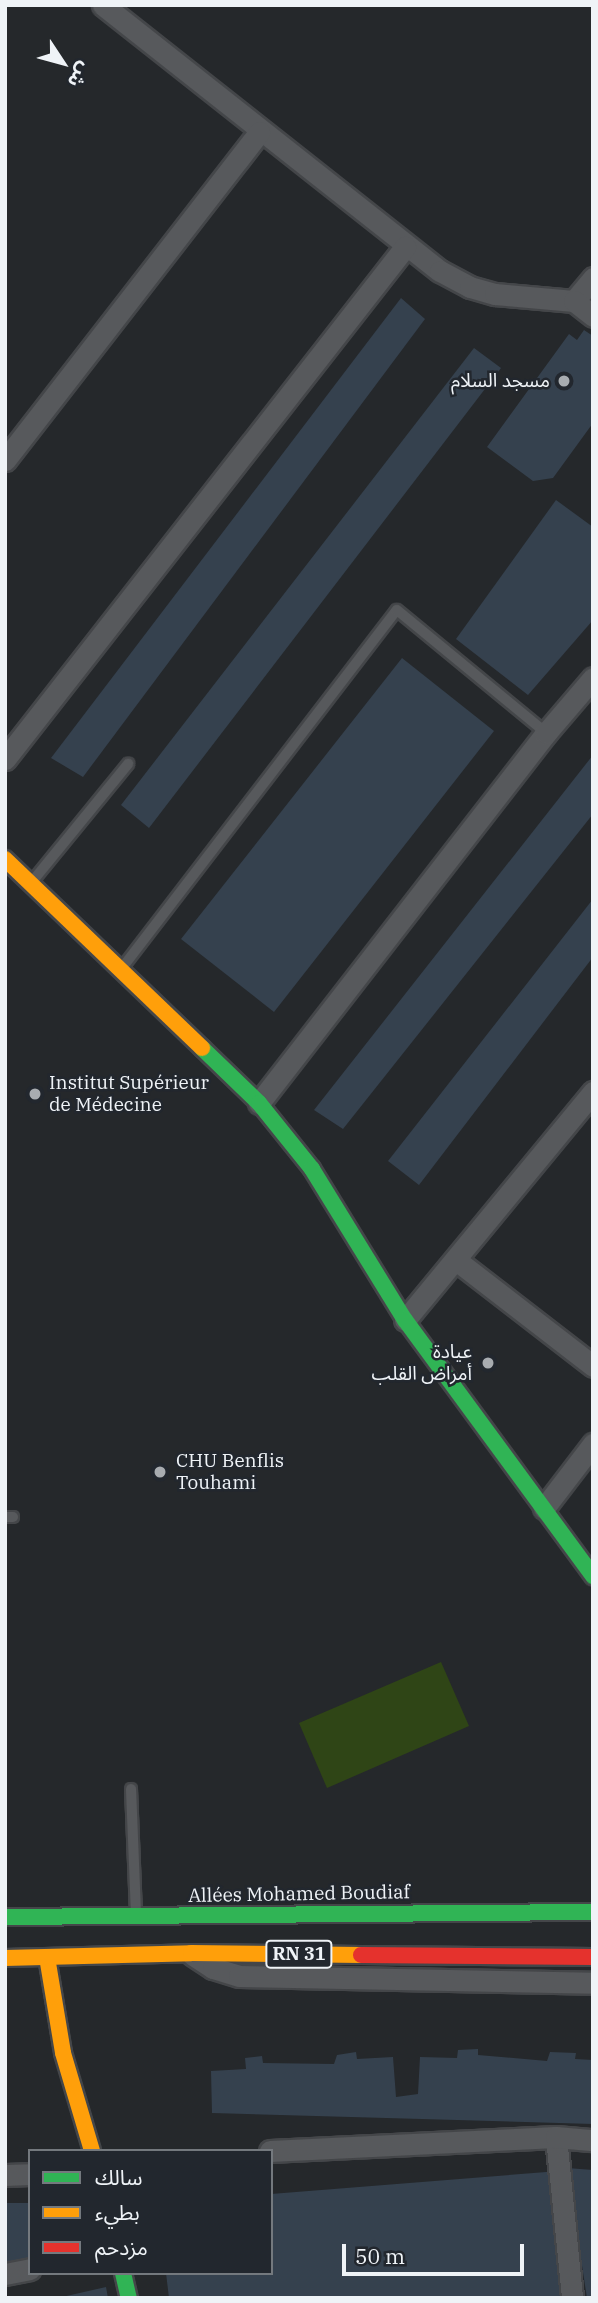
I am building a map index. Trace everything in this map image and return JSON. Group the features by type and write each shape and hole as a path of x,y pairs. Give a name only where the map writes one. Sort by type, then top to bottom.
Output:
{"main road":[{"path":"5,859 259,1103 312,1169 405,1320 593,1576"},
{"name":"Allées Mohamed Boudiaf","path":"5,1917 593,1912"},
{"name":"RN 31","path":"5,1958 191,1953 593,1956"},
{"path":"47,1957 63,2053 91,2149"},
{"path":"124,2275 130,2298"}],"street":[{"path":"103,5 405,247 440,271 470,287 495,293 574,301 593,316"},
{"path":"5,460 259,131"},
{"path":"5,760 405,247"},
{"path":"574,301 593,278"},
{"path":"259,1103 546,733 593,678"},
{"path":"405,1320 593,1092"},
{"path":"456,1260 593,1366"},
{"path":"544,1508 593,1444"},
{"path":"191,1953 213,1968 239,1976 593,1983"},
{"path":"273,2151 556,2137 593,2140"},
{"path":"556,2137 572,2298"},
{"path":"5,2175 28,2174"},
{"path":"5,2274 28,2269"}],"lane":[{"path":"120,971 397,610 546,733"},
{"path":"30,885 128,764"},
{"path":"131,1789 136,1916"}],"green space":[{"path":"441,1662 469,1726 327,1788 299,1723"}],"building":[{"path":"401,298 425,319 83,777 51,758"},
{"name":"مسجد السلام","path":"584,330 593,336 593,423 553,478 533,481 487,447 569,334 577,340"},
{"path":"474,348 501,368 149,828 121,805"},
{"path":"556,500 593,527 593,620 528,695 456,639"},
{"path":"402,658 494,731 274,1012 181,939"},
{"path":"593,755 593,814 343,1129 314,1110"},
{"path":"593,899 593,957 419,1185 388,1161"},
{"path":"478,2049 478,2055 547,2061 550,2052 576,2053 575,2059 593,2060 593,2124 212,2113 211,2071 246,2069 245,2058 262,2056 263,2063 334,2064 337,2055 356,2052 357,2059 393,2057 396,2097 418,2094 420,2057 457,2058 458,2050"},
{"path":"567,2168 593,2170 593,2298 587,2298"},
{"path":"559,2171 571,2298 169,2298 166,2275 273,2275 273,2194"},
{"path":"5,2203 28,2203 28,2269 5,2274"},
{"path":"106,2287 108,2298 62,2298 62,2297"}],"traffic: fast":[{"path":"202,1048 259,1103 312,1169 405,1320 593,1576"},
{"path":"5,1917 593,1912"},
{"path":"123,2275 129,2298"}],"traffic: slow":[{"path":"5,859 202,1048"},
{"path":"5,1958 191,1953 361,1955"},
{"path":"47,1957 63,2053 91,2149"}],"traffic: jam":[{"path":"361,1955 593,1957"}],"place":[{"name":"مسجد السلام","path":"564,381"},
{"name":"Institut Supérieur de Médecine","path":"35,1094"},
{"name":"عيادة أمراض القلب","path":"488,1363"},
{"name":"CHU Benflis Touhami","path":"160,1472"}]}
